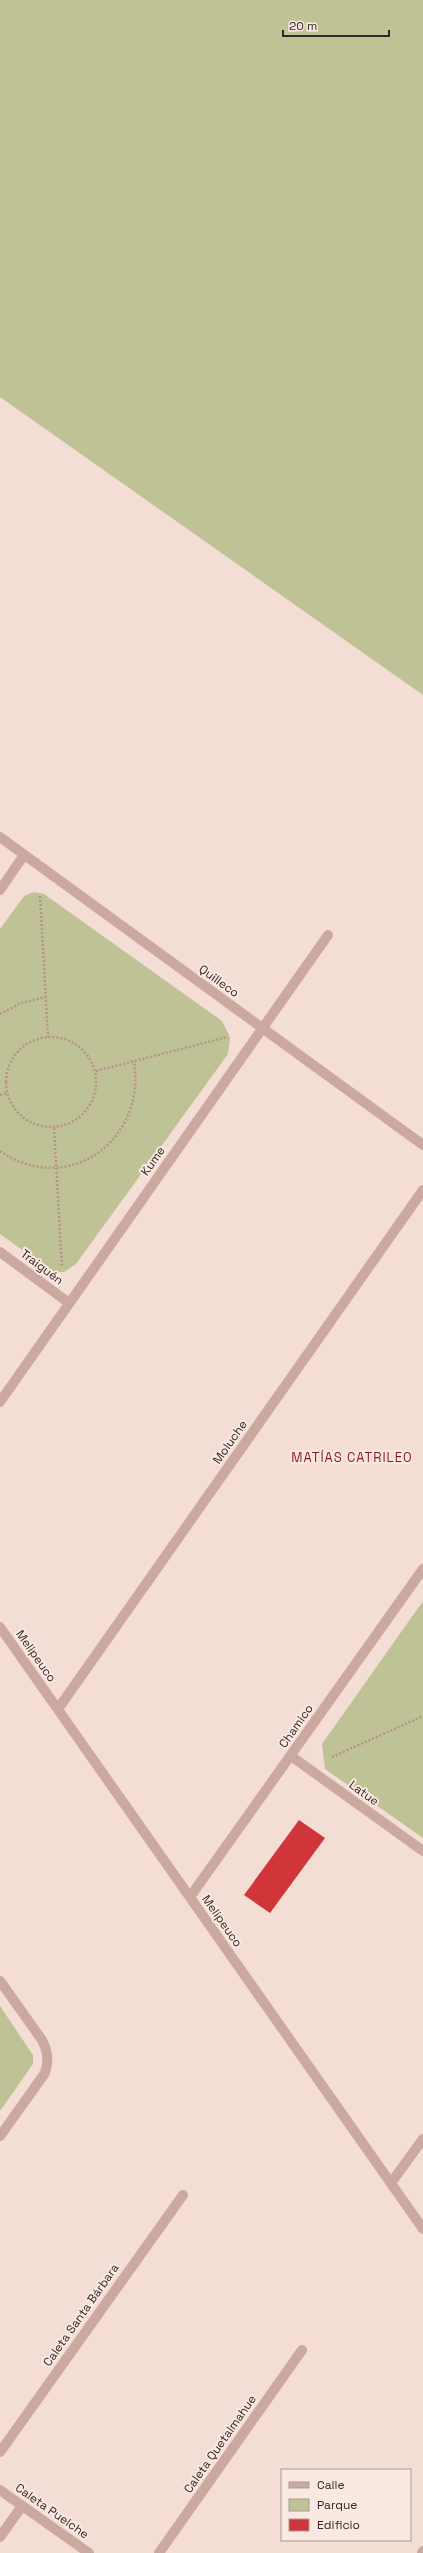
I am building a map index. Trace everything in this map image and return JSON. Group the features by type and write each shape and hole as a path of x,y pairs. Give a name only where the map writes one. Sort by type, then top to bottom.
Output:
{"street":[{"name":"Quilleco","path":"0,837 423,1145"},
{"path":"0,890 24,855"},
{"name":"Kume","path":"0,1402 67,1302 328,935"},
{"name":"Moluche","path":"58,1709 423,1190"},
{"name":"Traiguén","path":"0,1252 67,1302"},
{"name":"Chamico","path":"190,1898 423,1569"},
{"name":"Melipeuco","path":"0,1627 423,2229"},
{"name":"Latue","path":"290,1756 423,1851"},
{"path":"0,1981 42,2040 48,2056 45,2073 0,2136"},
{"path":"391,2183 423,2139"},
{"name":"Caleta Santa Bárbara","path":"0,2452 183,2194"},
{"name":"Caleta Quetalmahue","path":"159,2553 302,2350"},
{"name":"Caleta Puelche","path":"0,2490 89,2553"},
{"path":"0,2537 22,2506"}],"path":[{"path":"38,864 48,1037"},
{"path":"0,1014 22,1003 46,997"},
{"path":"96,1071 263,1028"},
{"path":"48,1037 62,1038 81,1047 90,1058 96,1071 97,1086 90,1106 74,1122 54,1128 40,1127 27,1121 16,1112 7,1093 6,1074 14,1056 29,1043 48,1037"},
{"path":"0,1150 30,1165 56,1167 70,1166 95,1155 124,1127 134,1102 136,1075 134,1061"},
{"path":"0,1095 7,1093"},
{"path":"54,1128 67,1302"},
{"path":"308,1768 423,1716"}],"green space":[{"path":"0,0 423,0 423,695 0,397"},
{"path":"34,892 44,894 222,1021 230,1037 228,1054 76,1264 64,1272 53,1272 0,1234 0,929 24,896"},
{"path":"423,1601 423,1838 325,1769 322,1744"},
{"path":"0,2006 33,2055 33,2064 0,2111"}],"building":[{"path":"299,1820 325,1838 270,1913 244,1895"}],"district":[{"name":"MATÍAS CATRILEO","path":"352,1457"}]}
